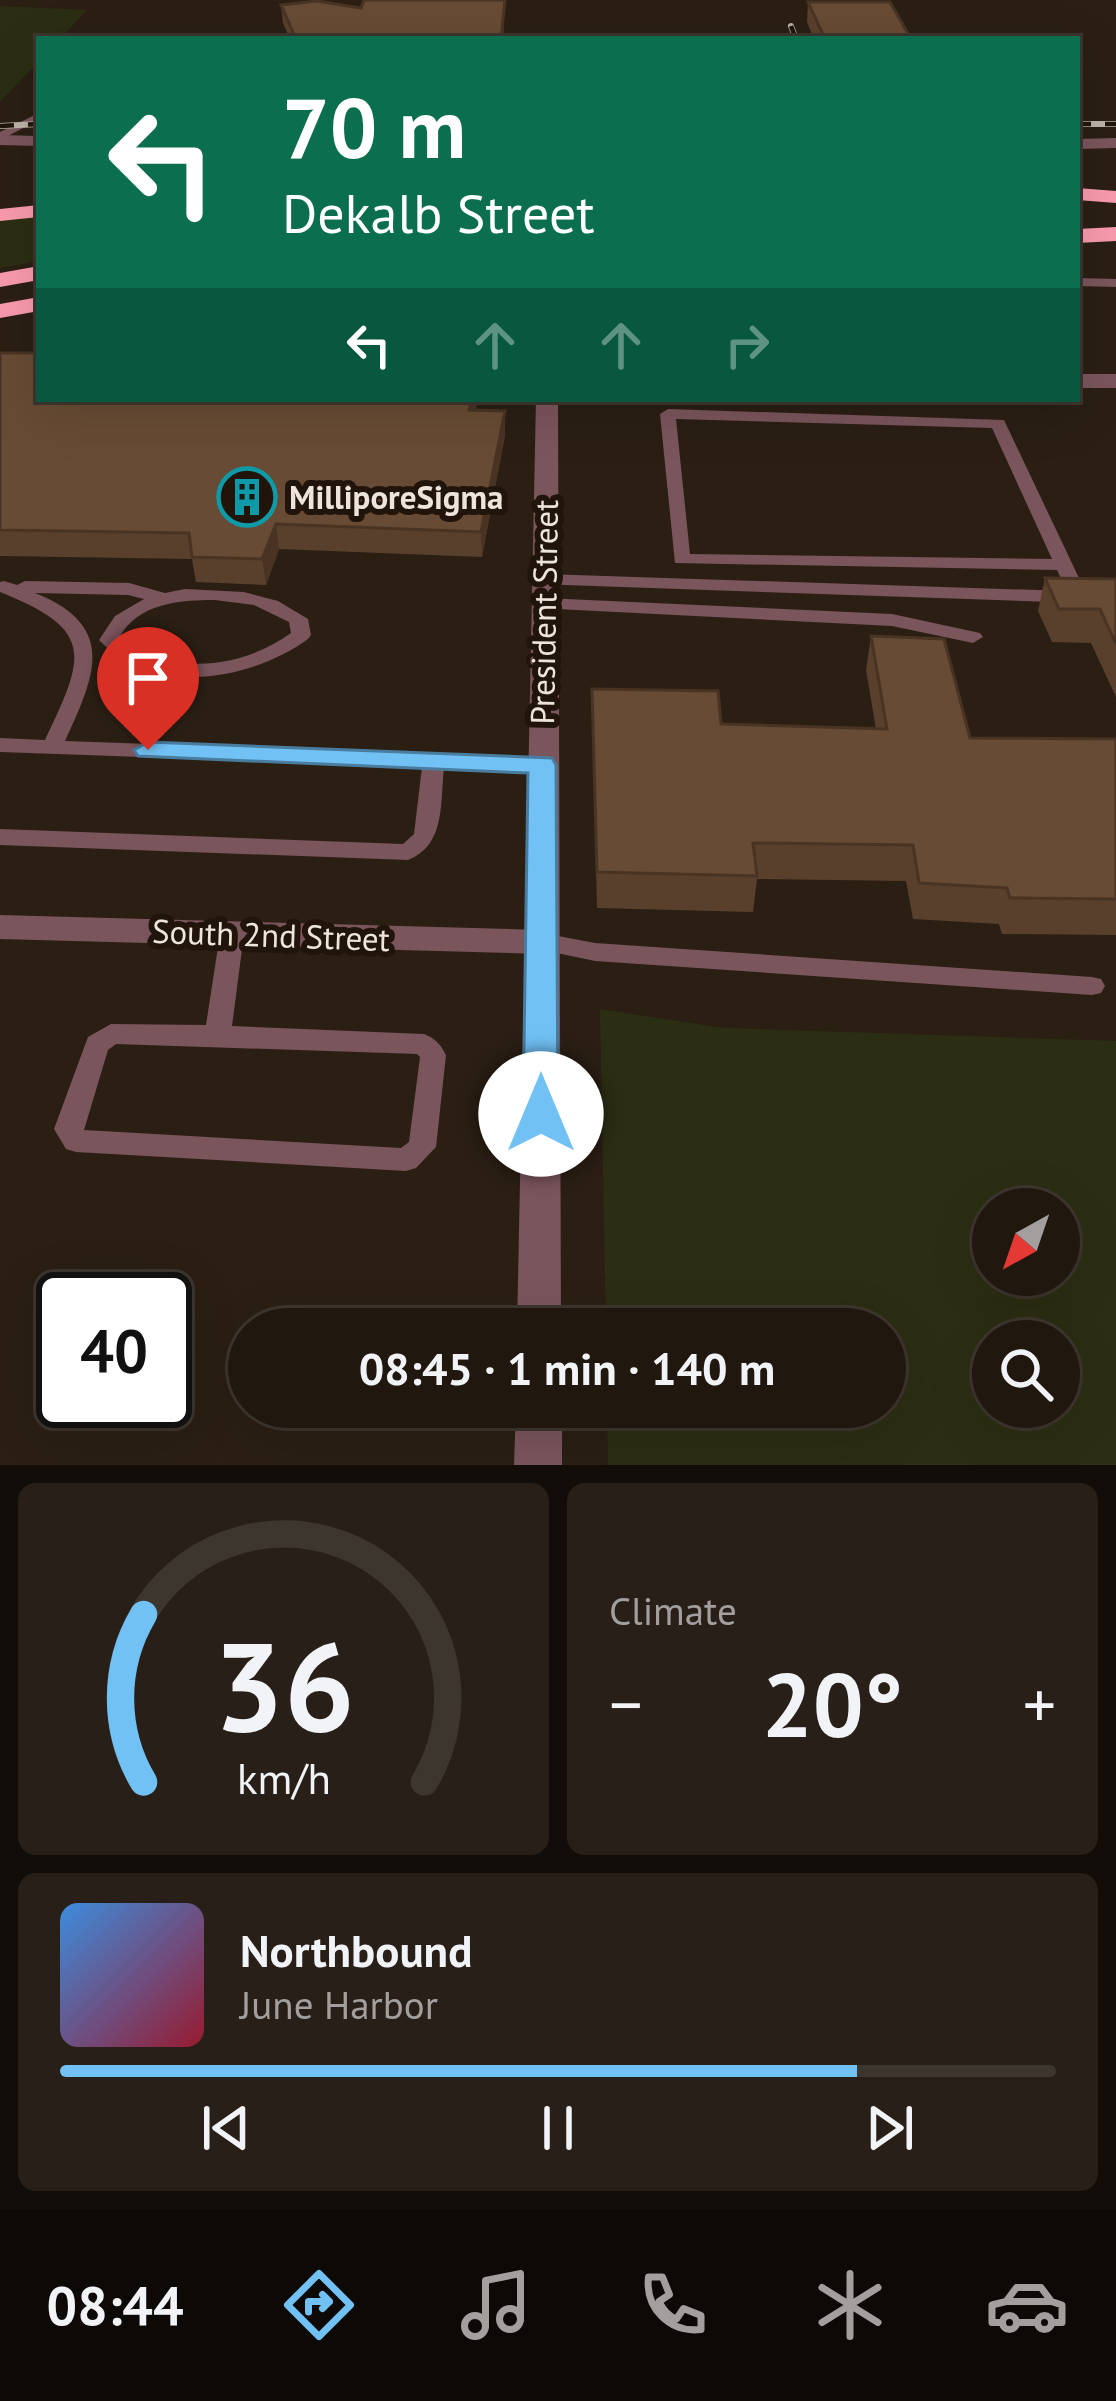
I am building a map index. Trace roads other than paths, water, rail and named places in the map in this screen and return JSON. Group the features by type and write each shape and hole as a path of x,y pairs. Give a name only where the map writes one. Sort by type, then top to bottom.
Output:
{"highway":[{"path":"1080,198 1116,200"},
{"path":"0,214 36,211"},
{"path":"1080,232 1116,231"},
{"path":"0,280 36,274"},
{"path":"0,311 36,305"}],"street":[{"path":"0,139 36,140"},
{"path":"1080,143 1116,143"},
{"path":"1080,381 1116,381"},
{"name":"President Street","path":"539,1308 547,402"},
{"name":"South 2nd Street","path":"0,927 542,942"},
{"path":"538,1465 539,1428"}],"lane":[{"path":"0,139 36,118"},
{"path":"1080,282 1116,283"},
{"path":"544,592 1079,597 1065,565 998,423 668,414 681,559 1065,565"},
{"path":"957,563 971,593"},
{"path":"2,587 129,589 162,598 251,597 279,605 298,619 301,635 284,650 257,662 216,669 165,668 126,656 109,640"},
{"path":"2,587 64,611 77,623 85,645 80,689 52,747"},
{"path":"544,592 892,620 973,637"},
{"path":"109,640 115,623 162,598"},
{"path":"85,645 109,640"},
{"path":"0,745 542,765"},
{"path":"0,837 408,852 425,837 434,761"},
{"path":"218,1035 232,934"},
{"path":"542,942 595,952 1093,986"},
{"path":"110,1034 218,1035 424,1044 433,1055 422,1147 406,1160 76,1141 68,1129 97,1044 110,1034"}],"railway":[{"path":"791,26 795,36"},
{"path":"0,126 36,124"},
{"path":"1080,124 1116,124"}],"place":[{"name":"MilliporeSigma","path":"247,497"}]}
